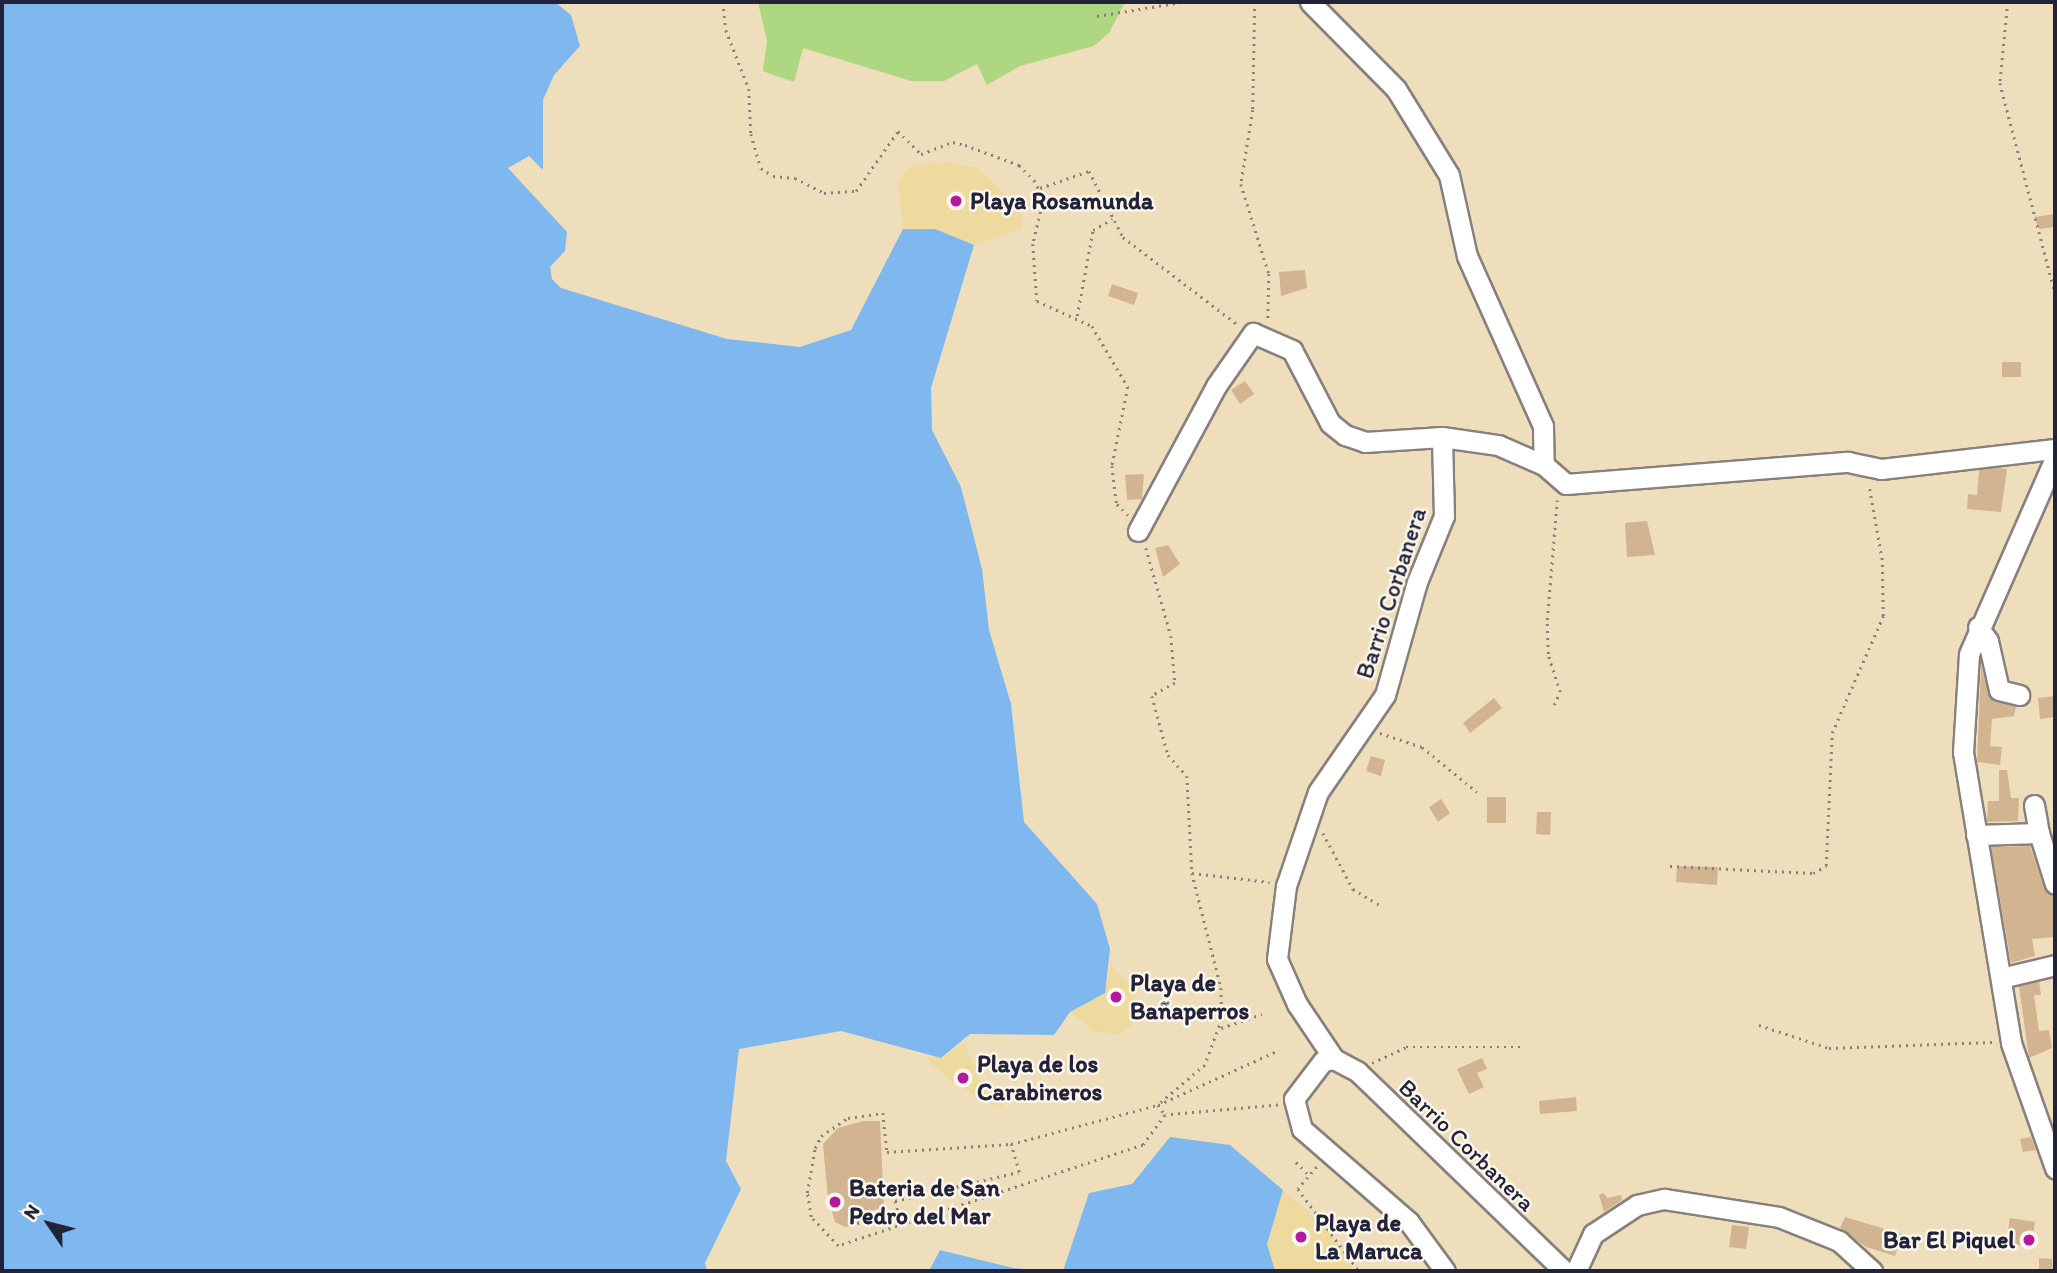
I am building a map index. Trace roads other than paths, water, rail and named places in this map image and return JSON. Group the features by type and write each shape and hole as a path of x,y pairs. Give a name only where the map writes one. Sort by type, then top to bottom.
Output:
{"street":[{"path":"1310,2 1396,89 1449,176 1467,256 1543,426 1544,465"},
{"path":"1138,531 1216,386 1259,333 1292,351 1330,423 1345,435 1365,442 1442,437 1498,445 1544,465 1558,483 1864,466 2055,449"},
{"name":"Barrio Corbanera","path":"1442,437 1444,516 1417,582 1385,695 1342,749 1308,818 1286,886 1277,959 1297,1004 1334,1059 1358,1072 1564,1271"},
{"path":"2055,458 1978,627 1965,674 1963,752 2011,1043 2055,1168"},
{"path":"1978,627 1989,641 1999,690 2019,695"},
{"path":"2034,805 2039,834 2055,884"},
{"path":"1976,835 2039,834"},
{"path":"2001,978 2055,965"},
{"path":"1334,1059 1310,1071 1294,1109 1302,1129 1409,1222 1445,1271"},
{"path":"1576,1271 1593,1234 1637,1205 1664,1199 1779,1217 1839,1241 1872,1271"}],"water":[{"path":"2,2 555,2 571,15 580,46 554,75 543,100 543,170 529,156 508,168 567,232 565,251 550,267 552,279 561,288 727,339 800,347 851,330 903,229 935,229 974,245 931,388 932,430 961,487 982,569 989,630 1011,704 1024,822 1097,904 1110,949 1105,993 1070,1012 1054,1035 970,1034 941,1058 841,1031 739,1049 726,1161 741,1189 705,1263 707,1271 2,1271"},
{"path":"1170,1137 1230,1145 1283,1190 1267,1244 1275,1271 1063,1271 1089,1193 1132,1184"},
{"path":"940,1250 1013,1268 1046,1271 929,1271"}],"place":[{"name":"Playa Rosamunda","path":"956,201"},
{"name":"Playa de Bañaperros","path":"1116,997"},
{"name":"Playa de los Carabineros","path":"963,1078"},
{"name":"Bateria de San Pedro del Mar","path":"835,1202"},
{"name":"Playa de La Maruca","path":"1301,1237"},
{"name":"Bar El Piquel","path":"2029,1240"}]}
